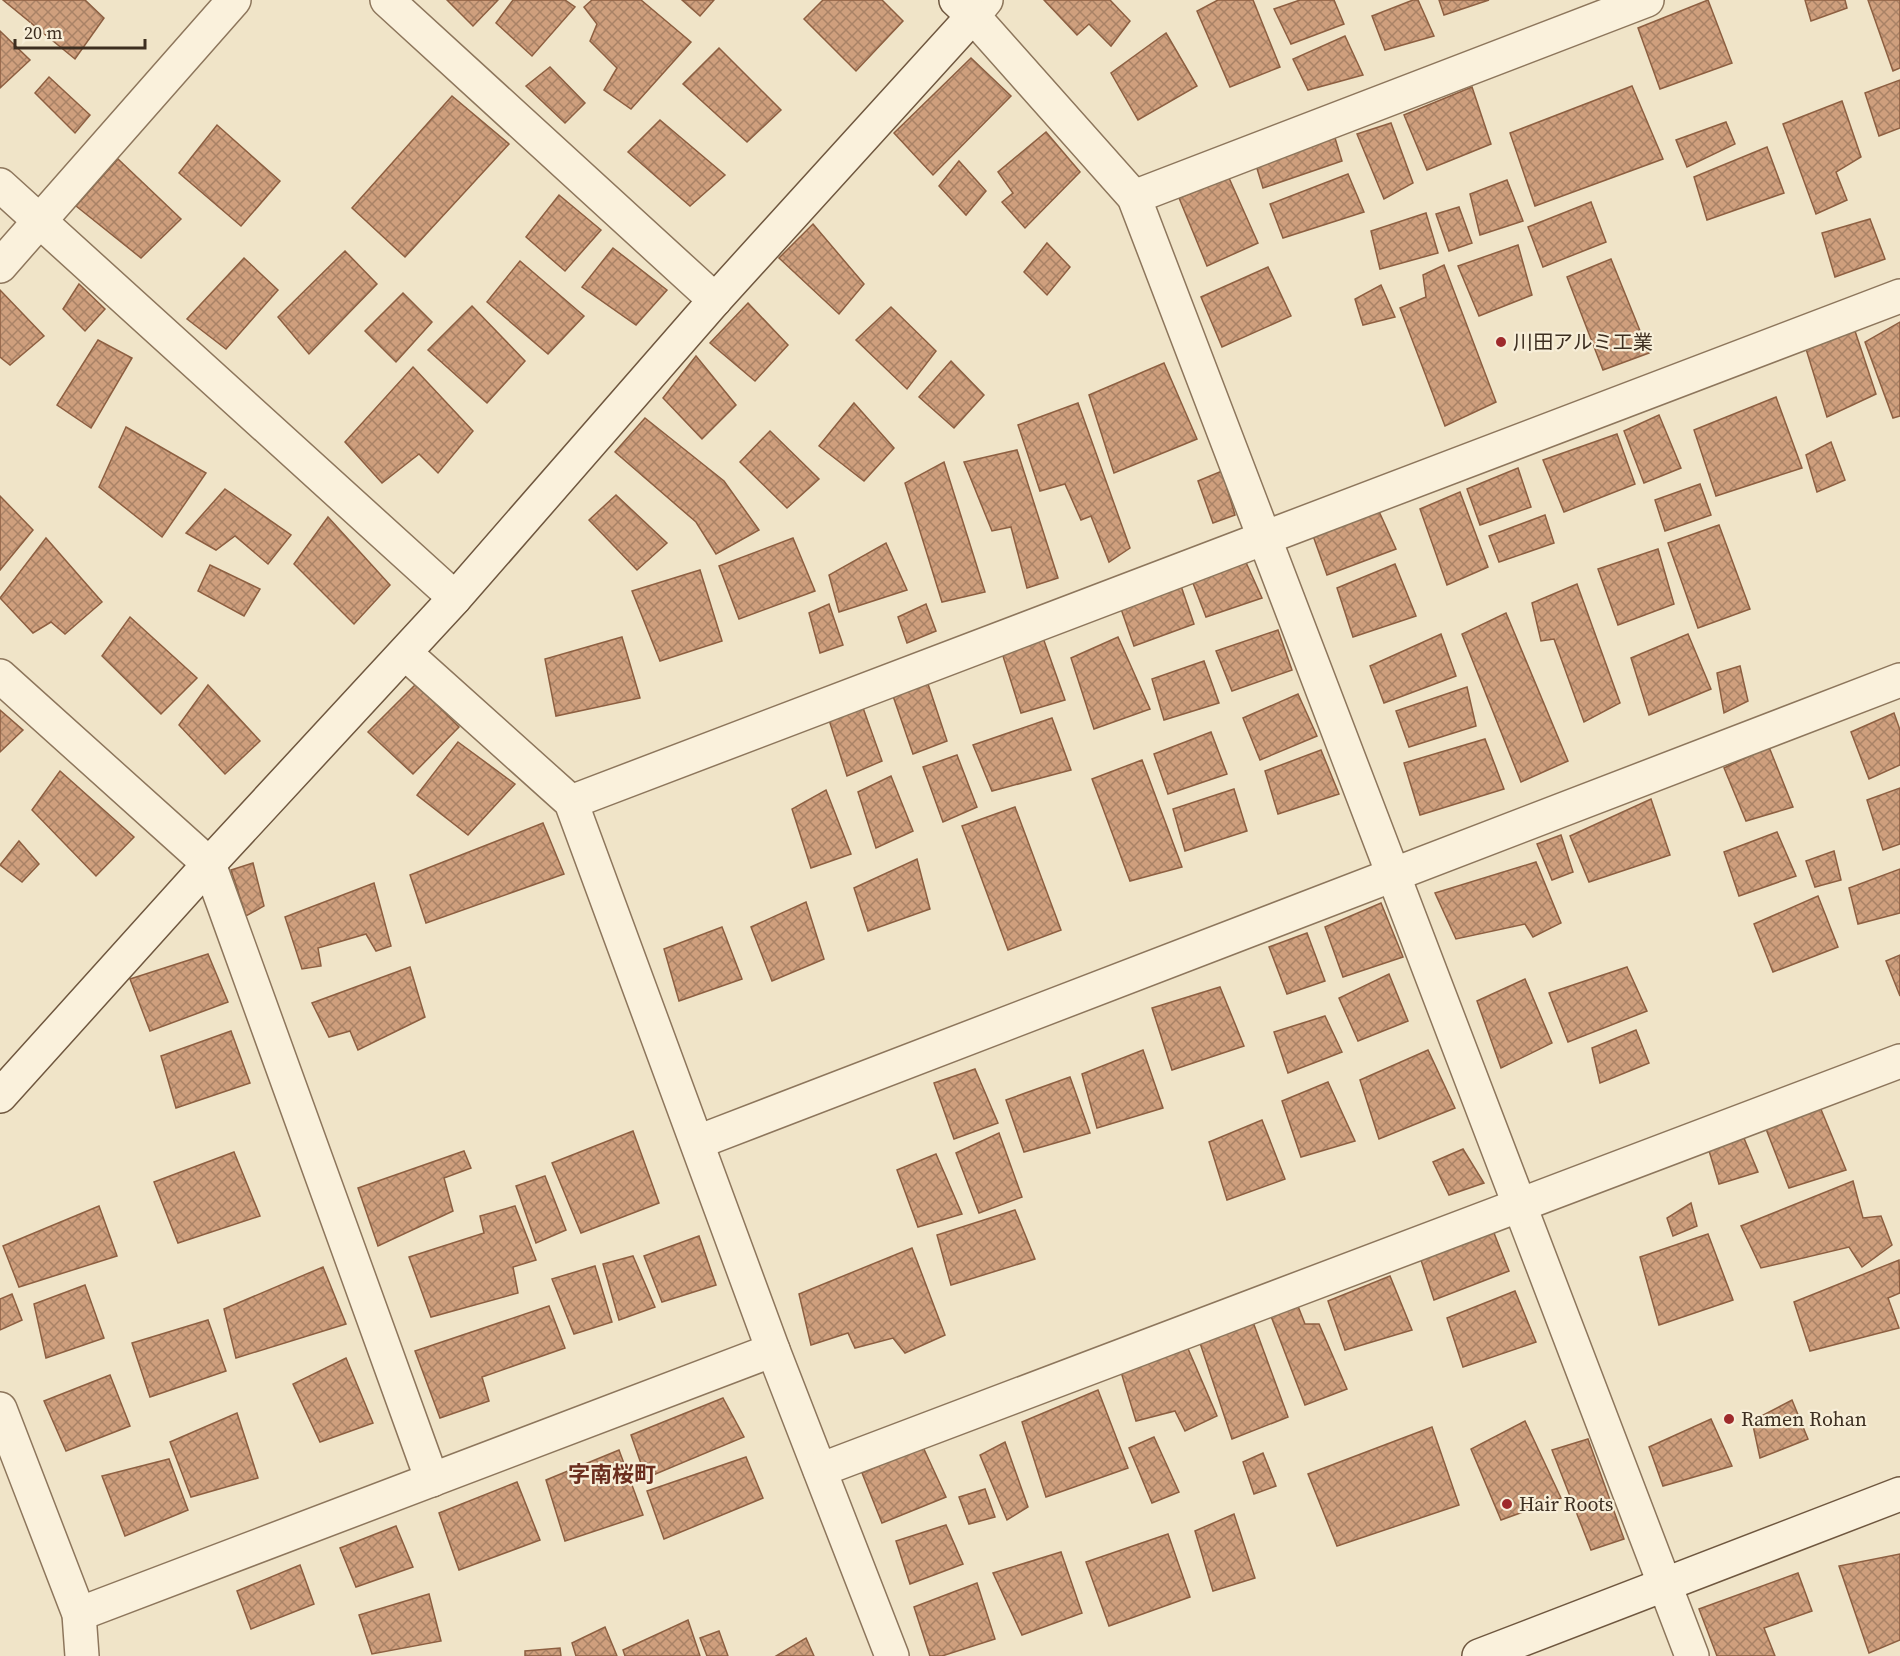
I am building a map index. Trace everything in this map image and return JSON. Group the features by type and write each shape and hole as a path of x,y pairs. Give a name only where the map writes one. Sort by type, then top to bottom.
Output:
{"street":[{"path":"0,266 234,0"},
{"path":"387,0 715,300"},
{"path":"1134,197 1647,0"},
{"path":"0,1096 209,864 405,653 972,5 1134,197 1692,1656"},
{"path":"0,185 454,598"},
{"path":"571,802 1900,296"},
{"path":"405,653 571,802 773,1350 892,1656"},
{"path":"0,676 209,864 432,1480"},
{"path":"698,1142 1900,680"},
{"path":"820,1470 1900,1060"},
{"path":"79,1614 773,1350"},
{"path":"0,1409 79,1614 82,1656"},
{"path":"1479,1656 1900,1494"}],"building":[{"path":"3,0 85,0 104,18 75,59"},
{"path":"447,0 498,0 473,26"},
{"path":"513,0 565,0 575,7 532,56 496,23"},
{"path":"592,0 641,0 691,42 631,109 604,90 617,68 590,41 597,24 584,7"},
{"path":"682,0 714,0 700,16"},
{"path":"823,0 882,0 903,21 856,71 804,19"},
{"path":"1044,0 1110,0 1130,21 1111,46 1089,24 1077,35"},
{"path":"1218,0 1253,0 1280,67 1230,87 1197,11"},
{"path":"1300,0 1334,0 1344,24 1291,44 1274,9"},
{"path":"1418,0 1434,36 1385,50 1372,16"},
{"path":"1439,0 1489,0 1444,15"},
{"path":"1708,0 1732,63 1660,89 1638,28"},
{"path":"1805,0 1845,0 1847,8 1811,21"},
{"path":"1868,0 1900,0 1900,68 1893,71"},
{"path":"0,31 30,60 0,88"},
{"path":"1166,33 1197,86 1138,120 1111,73"},
{"path":"1345,36 1363,75 1308,90 1293,59"},
{"path":"719,48 781,110 747,142 683,84"},
{"path":"971,58 1011,96 933,175 894,133"},
{"path":"550,67 585,103 565,123 526,86"},
{"path":"49,77 90,115 75,133 35,93"},
{"path":"1900,80 1900,128 1879,136 1865,93"},
{"path":"1632,86 1663,159 1535,206 1510,133"},
{"path":"1472,87 1491,144 1427,170 1404,115"},
{"path":"452,96 509,144 405,257 352,208"},
{"path":"1842,101 1861,157 1836,172 1847,200 1816,214 1783,124"},
{"path":"660,120 725,175 690,206 628,152"},
{"path":"1726,122 1735,144 1687,167 1676,140"},
{"path":"1391,123 1413,183 1384,199 1357,134"},
{"path":"217,125 280,181 241,226 179,173"},
{"path":"1046,132 1080,172 1025,228 1002,202 1013,193 998,172"},
{"path":"1335,138 1342,161 1263,188 1255,162"},
{"path":"1767,147 1784,193 1707,220 1694,177"},
{"path":"118,159 181,219 141,258 76,206"},
{"path":"959,161 986,191 966,215 939,186"},
{"path":"1348,174 1364,212 1283,238 1270,204"},
{"path":"1229,178 1258,243 1207,266 1179,198"},
{"path":"1507,180 1523,221 1480,235 1470,194"},
{"path":"559,195 601,230 565,271 526,237"},
{"path":"1591,202 1606,242 1543,267 1528,227"},
{"path":"1459,207 1472,243 1449,251 1436,214"},
{"path":"1426,213 1438,253 1380,269 1371,231"},
{"path":"1870,219 1885,259 1835,277 1822,233"},
{"path":"813,224 864,284 839,314 779,258"},
{"path":"1047,243 1070,267 1047,295 1024,272"},
{"path":"1518,245 1532,295 1479,316 1458,266"},
{"path":"613,248 667,290 636,325 582,287"},
{"path":"345,251 377,284 309,354 278,317"},
{"path":"244,258 278,290 226,349 187,319"},
{"path":"1611,259 1649,353 1603,370 1567,277"},
{"path":"520,261 584,316 548,354 487,302"},
{"path":"1444,265 1496,402 1445,426 1400,308 1426,297 1423,275"},
{"path":"1268,267 1291,316 1222,347 1201,297"},
{"path":"79,284 105,309 85,331 63,309"},
{"path":"1381,285 1395,317 1363,325 1355,299"},
{"path":"0,290 44,336 10,365 0,357"},
{"path":"403,293 432,322 396,362 365,331"},
{"path":"748,303 788,345 755,381 710,343"},
{"path":"472,306 525,361 487,403 428,350"},
{"path":"891,307 936,351 907,389 856,340"},
{"path":"1900,322 1900,416 1893,418 1865,342"},
{"path":"1853,325 1876,394 1827,417 1806,349"},
{"path":"98,340 132,358 91,428 57,405"},
{"path":"696,356 736,405 702,439 663,398"},
{"path":"951,361 984,395 954,428 919,397"},
{"path":"1164,363 1197,439 1114,473 1089,395"},
{"path":"413,367 473,431 438,473 419,454 382,483 345,442"},
{"path":"1776,397 1802,468 1716,496 1694,430"},
{"path":"854,403 894,448 864,481 819,446"},
{"path":"1078,403 1130,548 1109,562 1091,516 1081,520 1065,484 1040,491 1018,425"},
{"path":"1659,415 1681,468 1644,483 1624,431"},
{"path":"645,418 724,481 759,530 716,554 696,522 615,452"},
{"path":"126,427 206,473 162,537 99,487"},
{"path":"770,431 819,479 787,508 740,462"},
{"path":"1617,434 1635,484 1564,512 1543,460"},
{"path":"1831,442 1845,480 1817,492 1806,455"},
{"path":"1017,450 1058,578 1027,588 1011,527 992,531 964,462"},
{"path":"944,462 985,592 942,602 905,483"},
{"path":"1518,468 1531,507 1480,525 1467,489"},
{"path":"1222,471 1235,515 1213,523 1198,481"},
{"path":"1700,484 1711,515 1665,531 1655,500"},
{"path":"225,489 291,535 268,564 235,536 216,550 186,533"},
{"path":"1460,492 1488,567 1447,585 1420,509"},
{"path":"616,495 667,543 637,570 589,520"},
{"path":"0,496 33,530 0,570"},
{"path":"1377,507 1396,549 1327,575 1312,533"},
{"path":"1545,515 1554,543 1499,562 1489,536"},
{"path":"328,517 390,585 354,624 294,564"},
{"path":"1719,525 1750,609 1698,628 1668,543"},
{"path":"46,538 102,602 65,634 51,622 33,633 0,598"},
{"path":"793,538 815,591 739,619 719,566"},
{"path":"886,543 907,590 839,612 829,575"},
{"path":"1658,549 1674,604 1618,625 1598,569"},
{"path":"1244,558 1262,598 1206,617 1193,583"},
{"path":"1395,564 1416,616 1353,637 1337,588"},
{"path":"210,565 260,589 244,616 198,591"},
{"path":"700,570 722,641 660,661 632,591"},
{"path":"1180,583 1194,624 1134,646 1121,609"},
{"path":"1577,584 1620,703 1584,722 1554,639 1541,641 1532,603"},
{"path":"829,604 843,645 820,653 809,613"},
{"path":"926,604 936,631 907,643 898,617"},
{"path":"1506,613 1568,761 1521,782 1462,634"},
{"path":"130,617 197,678 161,714 102,656"},
{"path":"1278,630 1292,670 1232,691 1216,651"},
{"path":"1441,634 1456,676 1384,703 1370,666"},
{"path":"1688,634 1711,689 1649,715 1631,658"},
{"path":"1042,635 1065,700 1021,713 1002,653"},
{"path":"622,637 640,698 556,716 545,659"},
{"path":"1118,637 1150,709 1094,729 1071,658"},
{"path":"1204,661 1219,703 1164,720 1152,679"},
{"path":"1740,666 1748,701 1724,713 1717,673"},
{"path":"416,684 459,727 413,774 368,732"},
{"path":"928,684 947,741 913,754 893,696"},
{"path":"208,685 260,741 225,774 179,725"},
{"path":"1467,687 1476,726 1409,747 1396,711"},
{"path":"1298,694 1317,736 1260,760 1243,718"},
{"path":"862,705 882,761 847,776 829,720"},
{"path":"0,710 23,730 0,752"},
{"path":"1894,713 1900,730 1900,765 1869,779 1851,732"},
{"path":"1052,718 1071,770 992,791 973,745"},
{"path":"1211,732 1227,774 1168,794 1154,754"},
{"path":"1485,739 1504,789 1420,815 1404,763"},
{"path":"458,742 515,784 468,835 417,795"},
{"path":"1769,747 1793,807 1746,821 1724,768"},
{"path":"1321,750 1339,794 1278,814 1265,771"},
{"path":"957,755 977,807 943,822 923,767"},
{"path":"1142,760 1182,867 1130,881 1092,779"},
{"path":"60,771 134,837 96,876 32,810"},
{"path":"891,776 913,831 876,848 858,792"},
{"path":"1900,788 1900,844 1883,850 1867,800"},
{"path":"1234,789 1247,831 1185,851 1173,809"},
{"path":"826,790 851,854 811,868 792,809"},
{"path":"1651,799 1670,855 1589,882 1570,836"},
{"path":"1015,807 1061,930 1008,950 962,826"},
{"path":"543,823 564,874 426,923 410,875"},
{"path":"1777,832 1796,876 1739,896 1724,852"},
{"path":"1561,835 1573,872 1552,880 1537,844"},
{"path":"19,841 39,864 22,882 0,865"},
{"path":"1834,851 1841,880 1815,887 1806,861"},
{"path":"917,859 930,909 868,931 854,888"},
{"path":"1536,862 1561,923 1533,937 1525,924 1456,939 1435,893"},
{"path":"253,863 264,906 246,916 231,870"},
{"path":"1900,869 1900,913 1858,924 1849,888"},
{"path":"374,883 391,946 376,951 366,934 318,948 321,966 302,969 285,917"},
{"path":"1818,896 1838,947 1773,972 1754,924"},
{"path":"806,902 824,959 772,981 751,927"},
{"path":"1381,903 1403,957 1343,977 1325,927"},
{"path":"722,927 742,979 679,1001 664,949"},
{"path":"1307,933 1325,981 1287,994 1269,947"},
{"path":"208,954 228,1002 150,1031 130,979"},
{"path":"1900,955 1900,996 1886,961"},
{"path":"410,967 425,1017 358,1050 350,1031 329,1037 312,1003"},
{"path":"1627,967 1647,1011 1568,1042 1549,993"},
{"path":"1389,974 1408,1021 1358,1041 1339,998"},
{"path":"1525,979 1552,1043 1501,1068 1477,1001"},
{"path":"1220,987 1244,1046 1172,1070 1152,1008"},
{"path":"1325,1016 1342,1052 1288,1073 1274,1032"},
{"path":"1636,1030 1649,1063 1600,1083 1592,1048"},
{"path":"231,1031 250,1083 176,1108 161,1056"},
{"path":"1143,1050 1163,1108 1097,1128 1082,1074"},
{"path":"1428,1050 1455,1108 1379,1139 1360,1080"},
{"path":"975,1069 998,1123 954,1139 934,1083"},
{"path":"1070,1077 1090,1133 1024,1152 1006,1100"},
{"path":"1328,1082 1355,1141 1301,1157 1282,1101"},
{"path":"1820,1107 1846,1170 1789,1188 1766,1129"},
{"path":"1262,1120 1285,1179 1227,1200 1209,1142"},
{"path":"633,1131 659,1203 581,1233 552,1163"},
{"path":"1741,1131 1758,1172 1719,1184 1707,1144"},
{"path":"999,1133 1022,1197 979,1213 956,1153"},
{"path":"1463,1149 1484,1183 1449,1195 1433,1162"},
{"path":"464,1151 471,1168 444,1178 453,1211 378,1246 358,1188"},
{"path":"234,1152 260,1216 178,1243 154,1182"},
{"path":"936,1154 962,1214 918,1227 897,1170"},
{"path":"545,1176 566,1230 536,1243 516,1186"},
{"path":"1853,1181 1863,1218 1881,1216 1892,1245 1862,1267 1849,1247 1761,1268 1741,1226"},
{"path":"1691,1203 1697,1226 1673,1236 1667,1218"},
{"path":"99,1206 117,1256 19,1287 3,1246"},
{"path":"515,1206 536,1260 513,1267 518,1293 431,1317 409,1257 484,1233 480,1216"},
{"path":"1015,1210 1035,1259 951,1285 937,1235"},
{"path":"1492,1228 1509,1271 1434,1300 1419,1254"},
{"path":"1708,1234 1733,1300 1659,1325 1640,1257"},
{"path":"699,1236 716,1285 662,1302 644,1256"},
{"path":"912,1248 945,1335 905,1353 893,1338 855,1348 848,1333 811,1345 799,1294"},
{"path":"633,1256 655,1307 619,1320 603,1264"},
{"path":"1899,1260 1900,1293 1888,1298 1899,1328 1810,1351 1794,1302"},
{"path":"595,1266 612,1322 574,1334 552,1279"},
{"path":"323,1267 346,1324 236,1358 224,1309"},
{"path":"1390,1276 1412,1330 1345,1350 1328,1301"},
{"path":"85,1285 104,1338 46,1358 34,1304"},
{"path":"1515,1291 1536,1342 1463,1367 1447,1318"},
{"path":"12,1294 22,1320 0,1330 0,1299"},
{"path":"1294,1296 1305,1324 1319,1324 1347,1389 1305,1405 1269,1311"},
{"path":"549,1306 565,1348 482,1377 489,1401 440,1418 415,1351"},
{"path":"208,1320 226,1371 150,1397 132,1343"},
{"path":"1253,1322 1288,1417 1232,1439 1199,1340"},
{"path":"1186,1344 1217,1416 1185,1431 1175,1411 1136,1421 1121,1372"},
{"path":"346,1358 373,1423 320,1442 293,1384"},
{"path":"110,1375 130,1426 66,1451 44,1401"},
{"path":"1098,1390 1128,1468 1046,1497 1022,1422"},
{"path":"723,1398 744,1437 646,1478 631,1435"},
{"path":"1792,1400 1808,1439 1760,1458 1752,1421"},
{"path":"237,1413 258,1478 191,1497 170,1442"},
{"path":"1711,1419 1732,1466 1663,1486 1649,1447"},
{"path":"1525,1421 1561,1498 1501,1520 1471,1449"},
{"path":"1432,1427 1459,1505 1337,1546 1308,1474"},
{"path":"1154,1437 1179,1492 1152,1503 1129,1448"},
{"path":"1588,1439 1624,1539 1591,1550 1552,1450"},
{"path":"1005,1442 1028,1507 1007,1520 980,1455"},
{"path":"923,1447 946,1497 882,1523 862,1473"},
{"path":"619,1450 643,1515 565,1541 546,1480"},
{"path":"1263,1453 1276,1486 1254,1494 1243,1462"},
{"path":"746,1457 763,1498 664,1539 647,1491"},
{"path":"169,1459 188,1510 125,1536 102,1476"},
{"path":"517,1482 540,1540 459,1570 439,1513"},
{"path":"985,1489 995,1517 969,1524 959,1497"},
{"path":"1234,1514 1255,1578 1213,1591 1195,1531"},
{"path":"946,1525 963,1564 910,1584 896,1541"},
{"path":"396,1526 413,1567 356,1587 340,1548"},
{"path":"1168,1534 1190,1597 1109,1626 1086,1562"},
{"path":"1061,1552 1082,1613 1022,1635 993,1573"},
{"path":"1900,1554 1900,1640 1869,1653 1839,1566"},
{"path":"300,1565 314,1604 251,1629 237,1591"},
{"path":"1798,1573 1812,1611 1764,1628 1775,1656 1717,1656 1699,1609"},
{"path":"977,1583 995,1639 942,1656 930,1656 914,1607"},
{"path":"429,1594 441,1641 372,1654 359,1615"},
{"path":"688,1620 700,1656 625,1656 623,1650"},
{"path":"605,1627 617,1656 576,1656 572,1643"},
{"path":"719,1631 728,1656 707,1656 700,1638"},
{"path":"806,1638 814,1656 776,1656"},
{"path":"560,1648 561,1656 525,1656 525,1651"}],"place":[{"name":"川田アルミ工業","path":"1501,342"},
{"name":"Ramen Rohan","path":"1729,1419"},
{"name":"Hair Roots","path":"1507,1504"}],"district":[{"name":"字南桜町","path":"612,1474"}]}
